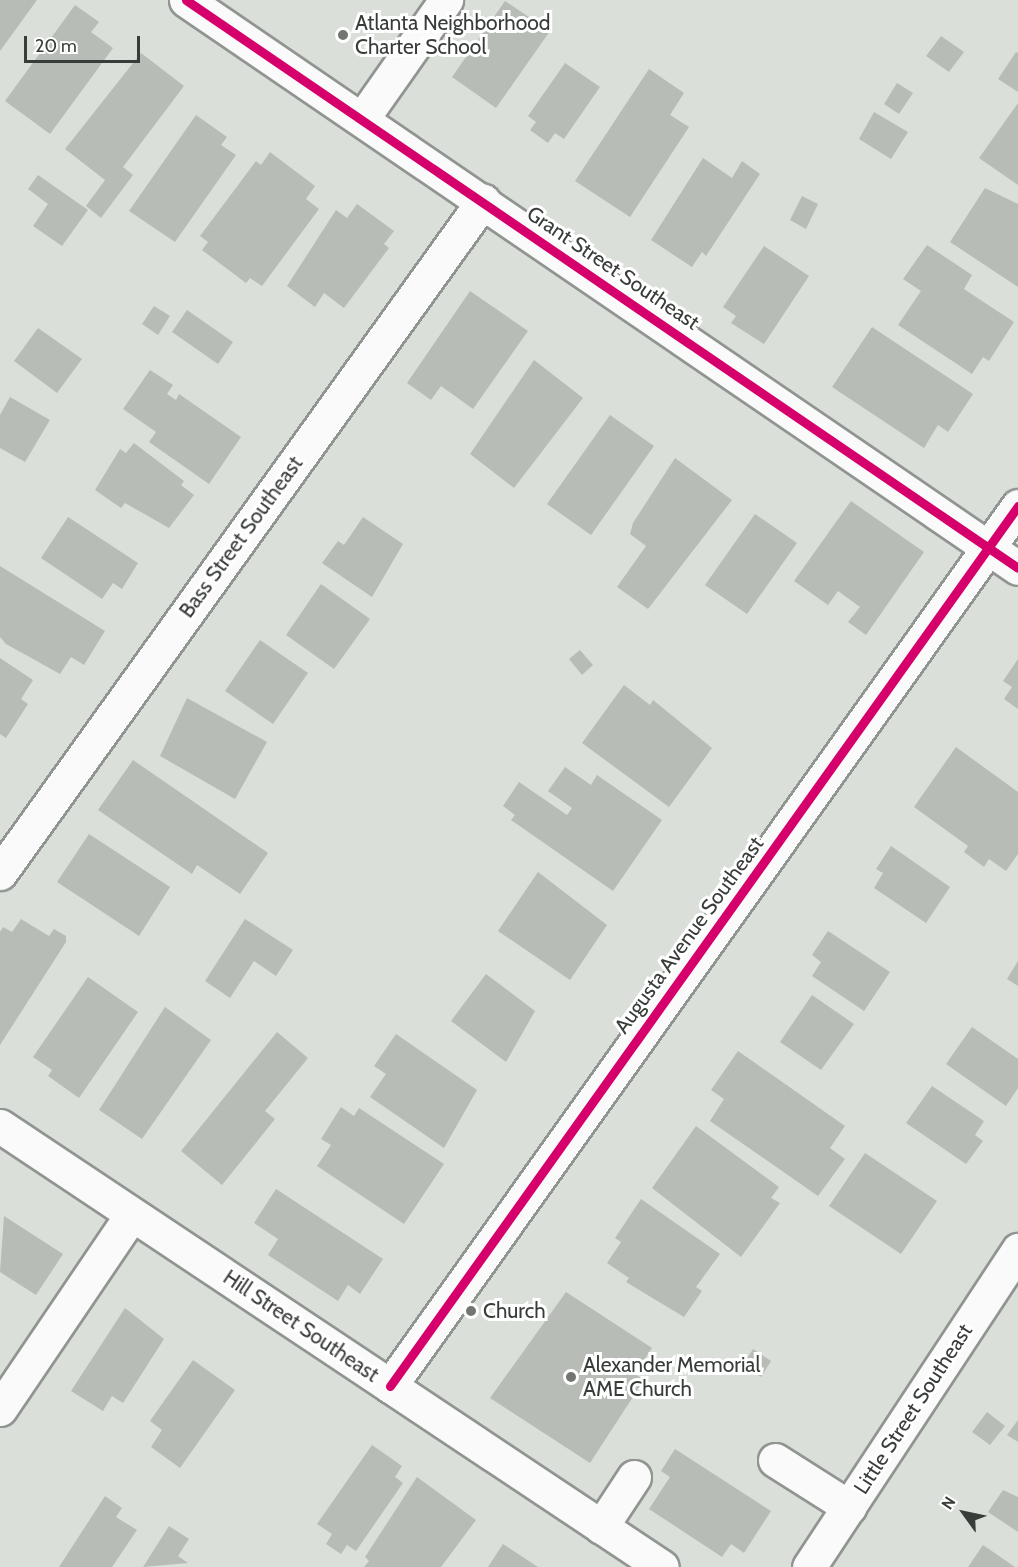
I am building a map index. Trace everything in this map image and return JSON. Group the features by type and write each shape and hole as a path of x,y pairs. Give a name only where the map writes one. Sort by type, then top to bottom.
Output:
{"street":[{"name":"Grant Street Southeast","path":"186,0 1018,568"},
{"path":"362,119 446,0"},
{"name":"Bass Street Southeast","path":"0,873 483,201"},
{"name":"Augusta Avenue Southeast","path":"390,1386 1018,506"},
{"name":"Hill Street Southeast","path":"0,1126 662,1567"},
{"path":"0,1408 132,1214"},
{"name":"Little Street Southeast","path":"809,1567 1018,1250"},
{"path":"775,1460 849,1507"},
{"path":"601,1527 634,1477"}],"building":[{"path":"0,0 37,0 0,51"},
{"path":"505,1 550,31 496,108 452,77"},
{"path":"75,5 99,22 91,32 113,48 50,134 5,101"},
{"path":"941,36 964,52 949,72 926,56"},
{"path":"1016,52 1018,53 1018,92 998,79"},
{"path":"141,53 184,86 123,167 133,175 101,218 86,206 105,180 65,149"},
{"path":"565,63 600,87 564,139 555,133 548,143 530,130 536,122 528,116"},
{"path":"649,69 684,93 670,115 689,127 630,217 575,181"},
{"path":"897,83 913,93 899,114 884,104"},
{"path":"1018,103 1018,185 979,158"},
{"path":"874,112 908,132 891,159 859,139"},
{"path":"196,115 227,137 221,145 236,155 175,242 129,211"},
{"path":"270,152 315,186 306,199 319,209 262,286 250,278 246,283 202,250 208,242 200,236 256,161 261,165"},
{"path":"703,158 732,178 742,161 760,174 706,256 702,252 692,267 651,240"},
{"path":"38,175 88,210 62,246 33,226 48,204 28,189"},
{"path":"985,188 1018,204 1018,287 950,242"},
{"path":"802,196 818,204 806,229 790,220"},
{"path":"357,204 394,231 384,244 389,248 344,308 324,293 315,307 287,286 336,210 347,218"},
{"path":"927,245 972,275 964,289 1014,322 989,361 983,357 972,374 898,325 921,291 903,279"},
{"path":"764,246 809,276 764,344 731,323 736,316 723,307"},
{"path":"470,291 528,331 473,409 441,386 431,400 407,383"},
{"path":"154,306 170,316 158,335 142,324"},
{"path":"187,310 233,342 218,364 172,332"},
{"path":"872,327 973,394 948,432 938,425 924,448 832,387"},
{"path":"38,328 82,359 57,393 14,361"},
{"path":"534,360 583,398 514,488 470,454"},
{"path":"150,370 173,385 167,394 176,400 179,394 241,437 209,484 149,442 156,432 123,409"},
{"path":"10,397 50,420 25,462 0,448 0,415"},
{"path":"610,415 654,446 591,535 547,504"},
{"path":"134,443 184,481 181,485 194,495 169,528 125,503 121,508 95,490 120,449 126,453"},
{"path":"675,458 732,500 648,609 617,587 646,546 630,534 633,523"},
{"path":"851,501 924,552 866,635 848,622 860,607 838,591 828,605 794,581"},
{"path":"755,514 797,543 747,614 705,585"},
{"path":"68,517 138,563 122,589 113,583 102,599 41,558"},
{"path":"363,517 403,544 372,597 322,563 338,541 344,545"},
{"path":"0,566 105,631 84,665 71,657 60,674 6,644 0,637"},
{"path":"321,584 370,619 334,669 286,635"},
{"path":"260,640 308,673 273,724 225,691"},
{"path":"580,650 593,665 582,675 569,659"},
{"path":"0,658 33,680 21,699 28,704 6,738 0,734"},
{"path":"1018,659 1018,709 1004,699 1012,687 1003,681"},
{"path":"624,685 650,705 653,700 712,748 669,807 582,743"},
{"path":"187,698 267,742 235,799 160,756"},
{"path":"956,747 1018,792 1018,854 1006,871 989,859 984,867 964,852 968,846 914,807"},
{"path":"133,760 268,853 240,894 197,865 192,874 98,810"},
{"path":"565,767 591,785 597,775 662,820 613,891 511,820 515,815 503,806 519,782 567,815 572,808 548,791"},
{"path":"89,834 170,887 139,936 57,882"},
{"path":"891,846 950,887 926,923 874,888 883,873 876,869"},
{"path":"538,872 607,925 570,980 498,931"},
{"path":"21,919 49,936 54,929 66,936 66,942 0,1045 0,932 3,927 12,932"},
{"path":"245,919 293,950 276,976 254,961 230,998 205,981"},
{"path":"828,931 890,972 864,1011 812,976 821,962 812,955"},
{"path":"1018,961 1018,986 1007,979"},
{"path":"486,974 535,1011 506,1062 451,1021"},
{"path":"88,977 138,1012 79,1098 48,1076 52,1070 33,1057"},
{"path":"812,995 854,1024 821,1070 780,1042"},
{"path":"165,1007 211,1040 142,1139 99,1110"},
{"path":"972,1027 1018,1059 1018,1088 1006,1106 946,1064"},
{"path":"277,1032 308,1058 265,1111 275,1119 222,1185 181,1151"},
{"path":"396,1034 477,1090 444,1148 370,1097 386,1074 374,1066"},
{"path":"738,1051 845,1126 830,1148 845,1159 818,1196 710,1121 724,1099 711,1090"},
{"path":"932,1086 984,1121 975,1135 983,1141 966,1164 906,1123"},
{"path":"341,1107 354,1116 359,1108 444,1164 404,1224 317,1166 331,1145 321,1139"},
{"path":"696,1126 779,1187 771,1198 780,1203 741,1257 652,1188"},
{"path":"865,1153 937,1201 901,1254 829,1206"},
{"path":"276,1189 383,1259 360,1294 348,1285 338,1301 268,1255 278,1239 254,1223"},
{"path":"641,1199 720,1254 696,1287 702,1291 684,1317 626,1282 629,1278 607,1263 621,1242 615,1238"},
{"path":"4,1216 63,1254 36,1295 0,1272"},
{"name":"Alexander Memorial AME Church","path":"566,1292 652,1348 635,1374 644,1380 590,1463 490,1398"},
{"path":"125,1308 164,1339 123,1403 112,1396 103,1411 71,1391"},
{"path":"753,1349 771,1361 761,1377 743,1365"},
{"path":"193,1360 235,1390 180,1468 151,1447 162,1430 150,1421"},
{"path":"987,1412 1005,1426 990,1445 972,1432"},
{"path":"1018,1420 1018,1442 1007,1435"},
{"path":"372,1445 402,1466 395,1477 403,1483 356,1551 347,1545 341,1554 326,1544 332,1534 317,1524"},
{"path":"675,1449 771,1511 744,1553 731,1544 722,1557 649,1509 670,1477 661,1471"},
{"path":"417,1477 476,1520 441,1567 364,1567 369,1561 365,1557"},
{"path":"1003,1490 1018,1497 1018,1532 988,1512"},
{"path":"105,1496 122,1508 116,1517 137,1530 112,1567 59,1567"},
{"path":"169,1526 189,1539 178,1556 188,1563 143,1567"},
{"path":"503,1544 538,1567 488,1567"},
{"path":"983,1545 1015,1567 968,1567"}],"cycle path":[{"path":"186,0 1018,568"},
{"path":"390,1386 1018,506"}],"place":[{"name":"Atlanta Neighborhood Charter School","path":"343,35"},
{"name":"Church","path":"471,1311"},
{"name":"Alexander Memorial AME Church","path":"571,1377"}]}
